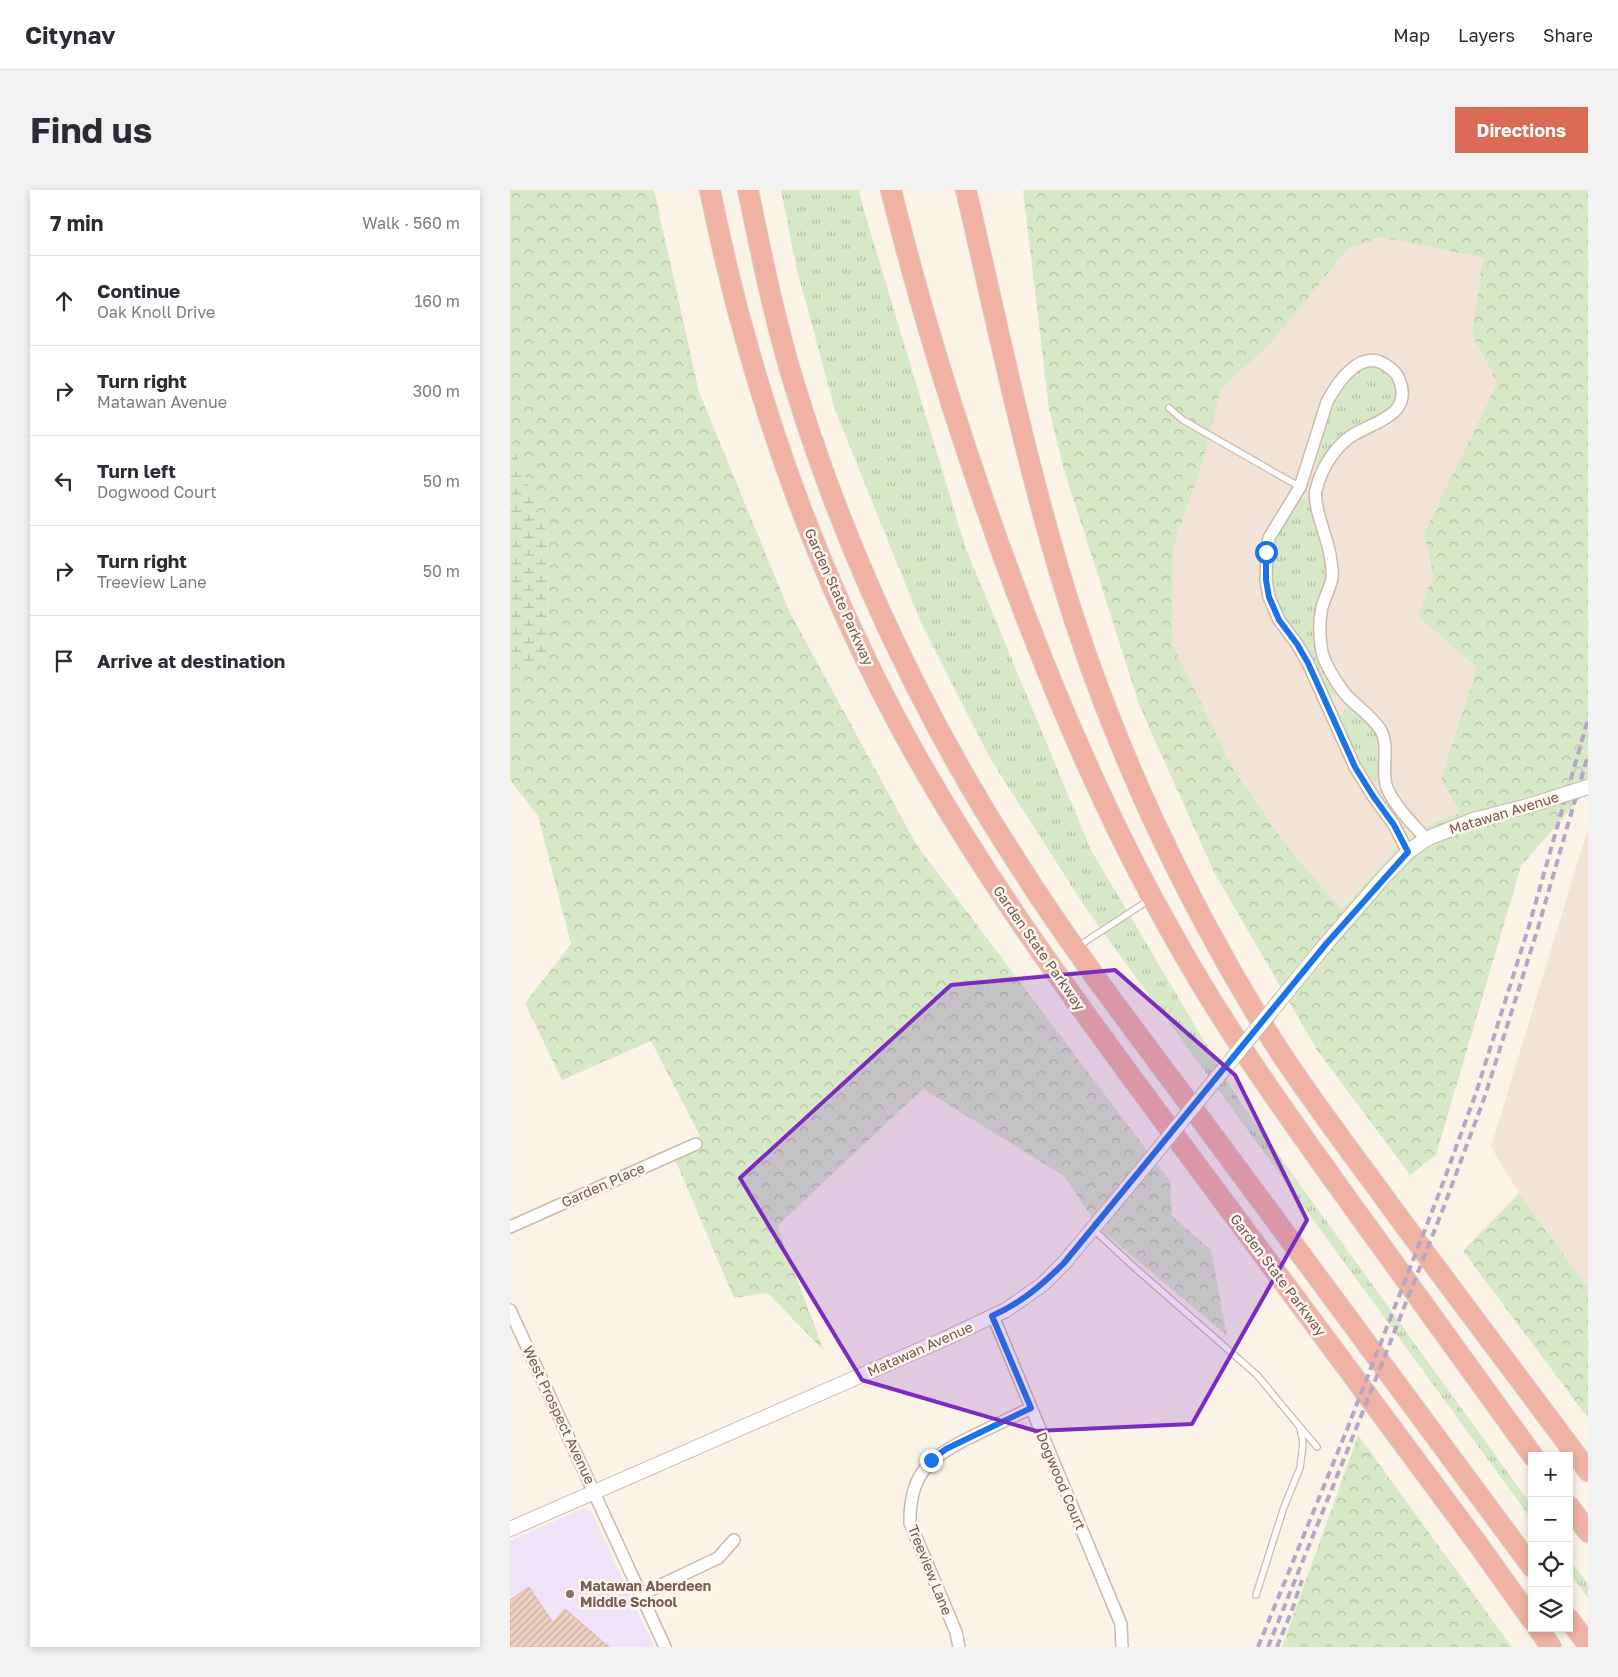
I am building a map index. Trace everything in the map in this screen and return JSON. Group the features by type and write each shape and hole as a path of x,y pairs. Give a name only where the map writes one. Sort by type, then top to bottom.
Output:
{"highway":[{"name":"Garden State Parkway","path":"710,190 744,337 790,480 809,529 870,668 918,760 975,854 1056,976 1528,1614"},
{"path":"748,190 770,290 796,391 830,489 870,587 915,684 964,775 1020,867 1075,948 1528,1561"},
{"path":"891,190 950,401 982,496 1052,685 1114,824 1152,898 1192,969 1250,1063 1530,1452"},
{"path":"966,190 1032,470 1061,577 1079,633 1112,722 1147,806 1173,860 1245,994 1299,1080 1588,1471"},
{"path":"1573,1511 1588,1532"},
{"path":"1573,1624 1588,1645"},
{"path":"1541,1632 1551,1647"}],"street":[{"path":"1408,852 1394,825 1355,767 1330,708 1305,657 1279,620 1269,597 1266,580 1266,552 1270,538 1300,487 1327,402 1346,374 1355,366 1364,362 1383,363 1393,370 1399,377 1402,386 1402,396 1399,405 1387,418 1353,435 1332,453 1316,491 1320,522 1330,553 1332,570 1332,578 1322,608 1321,646 1325,661 1346,695 1373,719 1381,732 1385,744 1387,788 1403,813 1426,839"},
{"path":"1300,487 1316,491"},
{"path":"1330,708 1346,695"},
{"name":"Matawan Avenue","path":"510,1529 942,1340 1023,1300 1043,1284 1064,1263 1326,944 1408,852 1426,839 1472,820 1528,806 1588,787"},
{"path":"1373,796 1387,788"},
{"name":"Garden Place","path":"510,1226 696,1144"},
{"name":"West Prospect Avenue","path":"510,1310 665,1647"},
{"name":"Dogwood Court","path":"992,1316 1121,1624 1122,1647"},
{"name":"Treeview Lane","path":"959,1647 956,1632 910,1523 909,1510 912,1496 919,1476 931,1460 946,1449 1031,1408"},
{"path":"642,1594 718,1558 734,1540"}],"lane":[{"path":"1169,408 1182,420 1300,487"},
{"path":"1075,948 1152,898"},
{"path":"1092,1228 1134,1268 1189,1313 1257,1375 1317,1447"},
{"path":"1256,1595 1284,1507 1300,1468 1304,1444 1300,1427"}],"highlighted area":[{"path":"1115,970 1235,1075 1307,1220 1192,1424 1036,1431 862,1380 740,1178 951,985"}],"shaded area":[{"path":"1380,237 1483,258 1472,334 1497,383 1424,533 1433,575 1418,616 1477,668 1441,778 1460,813 1433,822 1395,850 1340,909 1286,845 1234,770 1172,644 1173,548 1203,462 1221,389 1271,343 1348,249"},
{"path":"1588,828 1588,1288 1519,1193 1491,1147"},
{"name":"Matawan Aberdeen Middle School","path":"584,1508 591,1511 654,1647 510,1647 510,1541"}],"green space":[{"path":"510,190 654,190 699,392 790,613 916,844 1170,1181 1172,1216 1211,1250 1227,1336 1098,1227 1064,1176 923,1089 777,1226 824,1351 768,1293 734,1298 672,1152 700,1136 651,1041 562,1080 525,1003 571,944 538,816 510,780 510,670 547,660 548,536 510,438"},
{"path":"781,190 859,190 966,549 1091,850 1239,1100 1528,1500 1528,1515 1087,910 991,760 922,625 835,410 796,266"},
{"path":"1023,190 1588,190 1588,793 1584,794 1521,866 1436,1155 1410,1175 1317,1050 1214,872 1140,707 1062,463 1049,409","holes":["1380,237 1483,258 1472,334 1497,383 1424,533 1433,575 1418,616 1477,668 1441,778 1460,813 1433,822 1395,850 1341,909 1286,845 1234,770 1172,644 1173,548 1203,462 1221,389 1271,343 1348,249"]},
{"path":"1375,366 1382,368 1390,374 1395,382 1398,392 1396,400 1391,407 1343,434 1331,447 1316,471 1317,459 1325,431 1344,387 1359,370"},
{"path":"510,438 548,536 547,660 510,670"},
{"path":"1302,498 1309,502 1314,524 1327,562 1327,574 1314,612 1313,633 1317,653 1337,692 1332,695 1329,693 1311,655 1283,614 1274,592 1272,580 1272,556 1279,533 1294,506"},
{"path":"1350,707 1367,720 1378,734 1380,774 1375,782 1365,773 1360,764 1341,720 1343,712"},
{"path":"1519,1193 1588,1288 1588,1418 1463,1251"},
{"path":"1358,1435 1512,1647 1282,1647"},
{"path":"1573,1563 1588,1584 1588,1598 1573,1577"}],"building":[{"path":"529,1587 553,1623 565,1609 609,1647 510,1647 510,1600"}],"railway":[{"path":"1258,1647 1346,1432 1476,1093 1529,926 1588,719"},
{"path":"1268,1647 1443,1209 1485,1096 1538,928 1588,755"},
{"path":"1277,1647 1302,1580"}],"place":[{"name":"Matawan Aberdeen Middle School","path":"570,1594"}],"route":[{"path":"931,1460 946,1449 1031,1408 992,1316 1023,1300 1043,1284 1064,1263 1326,944 1408,852 1394,825 1355,767 1330,708 1308,663 1297,644 1279,620 1269,597 1265,570 1266,552"}]}
